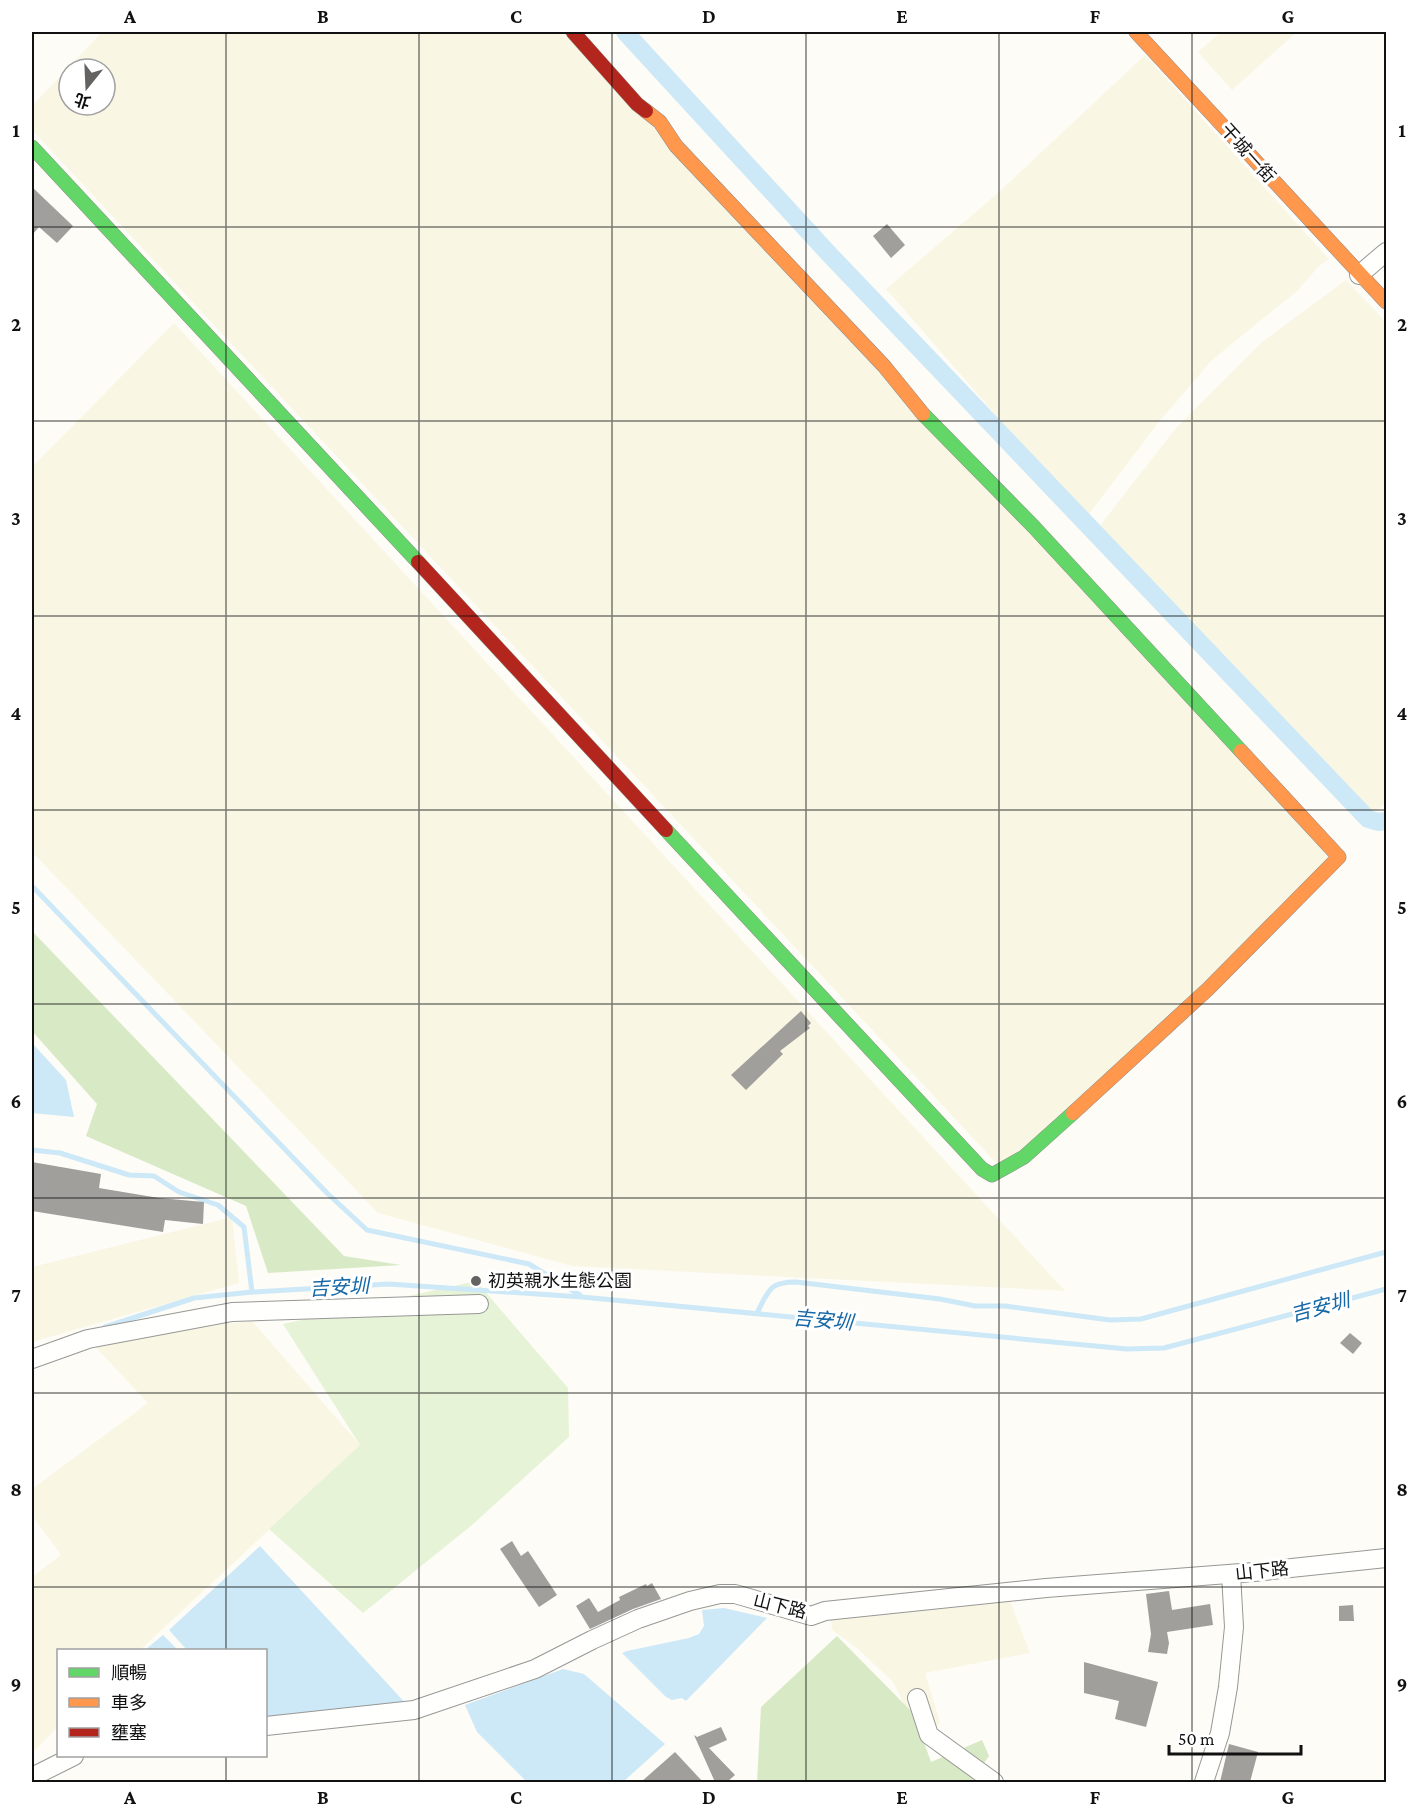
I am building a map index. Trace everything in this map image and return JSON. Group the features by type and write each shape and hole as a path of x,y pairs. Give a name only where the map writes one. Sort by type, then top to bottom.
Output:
{"street":[{"path":"32,147 982,1168 992,1175 1024,1157 1208,989 1339,857 1010,501 932,424 901,390 884,366 676,146 660,122 637,104 573,32"},
{"name":"干城一街","path":"1136,32 1386,302"},
{"path":"1359,275 1386,252"},
{"path":"32,1359 88,1339 232,1312 479,1304"},
{"name":"山下路","path":"267,1726 414,1710 535,1670 638,1619 690,1601 720,1594 735,1594 811,1616 825,1611 1034,1589 1231,1574 1386,1558"},
{"path":"1204,1782 1220,1733 1228,1687 1234,1627 1231,1574"},
{"path":"917,1698 928,1735 994,1782"},
{"path":"32,1777 70,1757"}],"shaded area":[{"path":"102,32 564,32 1339,857 1002,1169 32,130 32,106 57,80 57,117 117,117 117,57 78,57"},
{"path":"1221,32 1297,32 1232,90 1198,52"},
{"path":"1145,55 1329,259 1320,265 1297,291 1212,360 1158,423 1086,518 886,289 999,192"},
{"path":"1346,280 1386,322 1386,802 1373,814 1098,528 1176,428 1262,342"},
{"path":"174,323 1065,1291 572,1266 378,1213 32,852 32,467"},
{"path":"232,1217 239,1283 32,1342 32,1267"},
{"path":"252,1321 360,1445 141,1649 57,1649 57,1728 32,1753 32,1577 61,1555 32,1515 32,1489 148,1403 88,1339"},
{"path":"1009,1598 1030,1653 925,1673 940,1722 934,1731 912,1720 893,1682 858,1649 832,1630 831,1620"}],"green space":[{"path":"32,931 344,1256 401,1265 268,1273 246,1206 86,1136 97,1104 32,1031"},
{"path":"476,1281 568,1388 569,1437 472,1525 363,1613 269,1529 360,1445 283,1324"},
{"path":"837,1636 914,1714 931,1762 982,1740 989,1756 971,1782 757,1782 761,1707"}],"water":[{"path":"32,1043 66,1080 74,1117 32,1113"},
{"path":"260,1546 410,1708 267,1720 267,1649 186,1649 169,1630"},
{"path":"724,1608 767,1618 686,1701 682,1698 672,1700 666,1697 622,1653 699,1634 704,1626 702,1610"},
{"path":"163,1635 177,1649 146,1649"},
{"path":"563,1669 584,1674 665,1744 623,1782 527,1782 477,1732 465,1705"}],"building":[{"path":"32,187 73,226 57,243 39,227 32,235"},
{"path":"887,224 905,245 891,258 873,236"},
{"path":"801,1011 811,1023 808,1026 810,1028 780,1051 783,1054 746,1090 731,1075"},
{"path":"32,1162 101,1174 99,1188 159,1198 204,1202 203,1224 165,1220 163,1232 32,1211"},
{"path":"1350,1333 1362,1343 1353,1354 1340,1343"},
{"path":"512,1541 521,1556 528,1551 557,1595 539,1607 500,1549"},
{"path":"652,1583 661,1599 590,1629 576,1606 589,1598 598,1612 620,1600 619,1597"},
{"path":"1169,1591 1172,1610 1210,1604 1213,1625 1167,1632 1169,1643 1167,1654 1148,1652 1151,1634 1146,1594"},
{"path":"1353,1605 1354,1621 1339,1621 1339,1606"},
{"path":"1084,1662 1158,1682 1146,1727 1115,1719 1119,1701 1084,1693"},
{"path":"721,1727 727,1740 709,1748 735,1775 727,1782 715,1782 694,1735 697,1737"},
{"path":"1229,1744 1258,1752 1250,1782 1220,1782"},
{"path":"675,1752 703,1782 641,1782"}],"waterway":[{"path":"625,32 830,255 1368,819 1378,822 1386,821"},
{"path":"32,886 327,1193 367,1230 529,1264 580,1295"},
{"name":"吉安圳","path":"32,1150 60,1153 129,1175 154,1176 179,1192 218,1205 244,1227 252,1292"},
{"path":"757,1313 771,1289 787,1282 796,1282 940,1299 975,1306 1005,1306 1110,1320 1141,1319 1386,1252"},
{"name":"吉安圳","path":"105,1327 194,1298 252,1292 389,1284 582,1297 1127,1349 1164,1348 1386,1289"}],"traffic: fast":[{"path":"32,147 418,562"},
{"path":"923,414 1033,526 1241,751"},
{"path":"666,830 982,1169 992,1175 1024,1157 1073,1113"}],"traffic: slow":[{"path":"1136,32 1386,302"},
{"path":"646,111 660,122 676,146 884,366 923,414"},
{"path":"1073,1113 1208,989 1339,857 1241,751"}],"traffic: jam":[{"path":"573,32 637,104 646,111"},
{"path":"418,562 666,830"}],"place":[{"name":"初英親水生態公園","path":"476,1281"}]}
